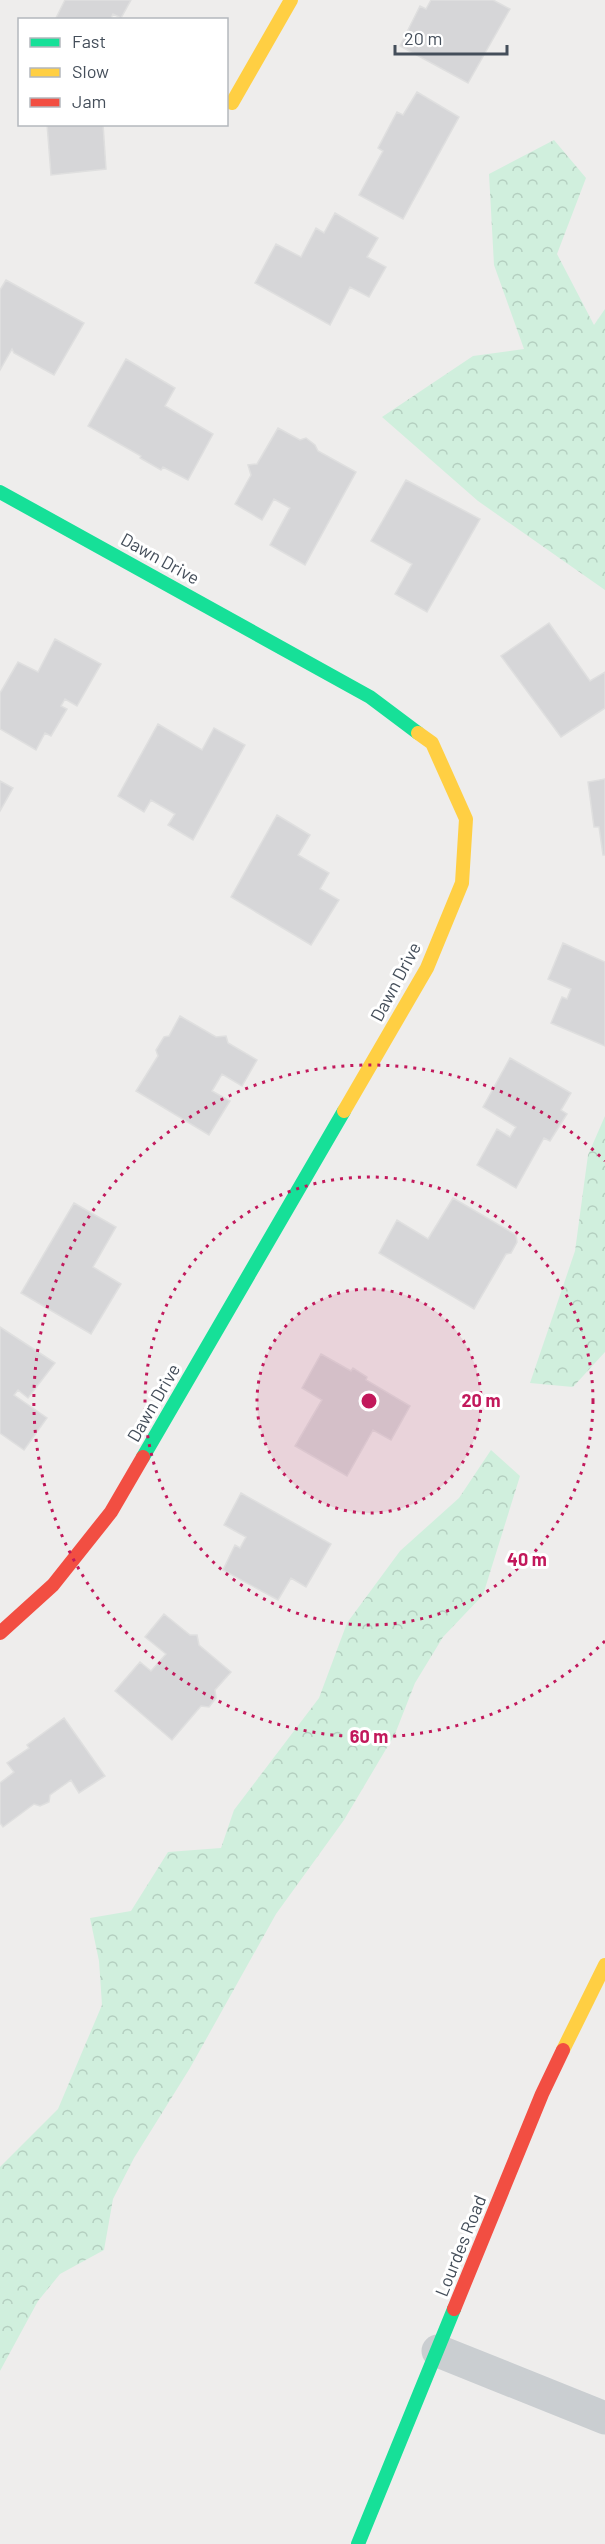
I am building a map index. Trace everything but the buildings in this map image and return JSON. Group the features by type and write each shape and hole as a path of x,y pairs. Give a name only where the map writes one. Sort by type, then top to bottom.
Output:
{"street":[{"path":"232,104 291,0"},
{"name":"Dawn Drive","path":"0,492 370,697 432,743 466,819 462,883 427,968 111,1512 53,1585 0,1633"},
{"name":"Lourdes Road","path":"357,2544 542,2094 605,1965"},
{"path":"438,2351 605,2418"}],"green space":[{"path":"554,140 586,178 557,254 594,325 605,309 605,590 478,501 382,417 473,356 524,349 494,265 489,174"},
{"path":"605,1116 605,1352 573,1387 530,1383 575,1251 588,1155"},
{"path":"491,1450 520,1476 483,1595 443,1637 415,1683 395,1734 344,1820 276,1914 190,2068 134,2158 113,2199 104,2250 60,2274 38,2301 0,2371 0,2167 58,2109 102,2005 99,1961 90,1918 131,1911 168,1852 221,1848 234,1810 319,1698 347,1623 400,1551 459,1498"}],"traffic: fast":[{"path":"0,492 370,697 418,733"},
{"path":"143,1457 344,1111"},
{"path":"358,2544 454,2309"}],"traffic: slow":[{"path":"232,103 291,0"},
{"path":"344,1111 427,968 462,883 466,819 432,743 418,733"},
{"path":"563,2050 605,1965"}],"traffic: jam":[{"path":"0,1633 53,1585 111,1512 143,1457"},
{"path":"454,2309 542,2094 563,2050"}]}
